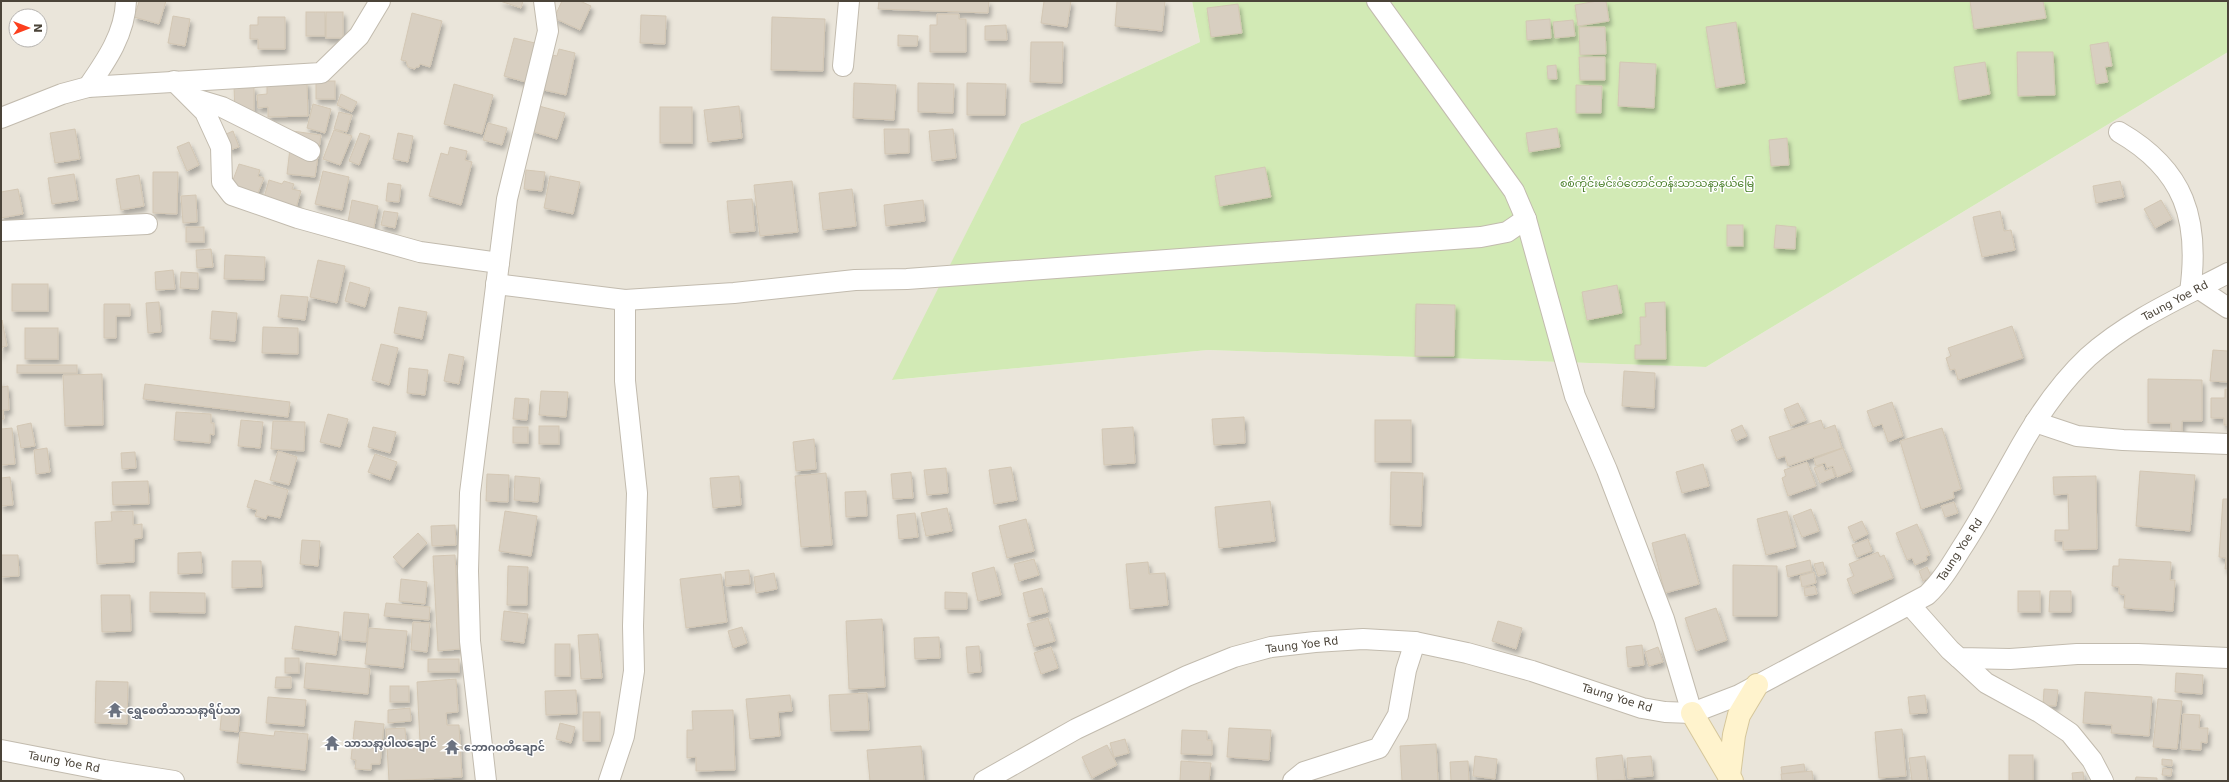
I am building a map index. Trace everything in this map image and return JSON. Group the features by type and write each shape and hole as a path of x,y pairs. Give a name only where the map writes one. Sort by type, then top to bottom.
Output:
{"street":[{"path":"88,87 112,52 123,24 126,1"},
{"path":"1,118 62,94 88,87 321,73 359,36 380,1"},
{"path":"486,781 470,640 468,571 470,493 506,199 548,31 544,1"},
{"path":"843,66 849,1"},
{"path":"1377,1 1514,191 1526,220 1575,396 1607,470 1664,619 1692,713 1731,779"},
{"path":"174,81 205,112 221,146 222,182 232,195 298,218 420,252 499,263"},
{"path":"190,97 222,107 310,151"},
{"path":"2120,132 2141,144 2154,156 2177,184 2185,202 2194,245 2194,290 2228,308"},
{"path":"496,284 625,300 734,293 855,280 907,279 1474,238 1507,232 1526,220"},
{"path":"1,231 147,224"},
{"name":"Taung Yoe Rd","path":"984,781 1076,729 1187,676 1234,657 1271,648 1315,642 1363,639 1415,642 1467,653 1510,665 1642,708 1665,712 1692,713 1739,695 1927,595 1945,574 1989,505 2035,422 2062,384 2088,357 2133,324 2228,273"},
{"path":"609,781 624,736 634,672 633,626 637,493 624,381 625,300"},
{"path":"2035,422 2076,436 2123,440 2228,444"},
{"path":"1910,604 1950,650 1986,683 2039,712 2070,733 2092,760 2102,781"},
{"path":"1292,781 1304,772 1379,748 1398,715 1406,670 1415,642"},
{"path":"1960,658 2010,659 2076,654 2138,654 2228,658"},
{"path":"1731,779 1734,735 1739,715 1757,685"},
{"name":"Taung Yoe Rd","path":"1,750 138,778 174,781"}],"shaded area":[{"path":"1,1 1192,1 1200,42 1021,124 893,380 1208,350 1706,367 2228,52 2228,781 1,781"}],"green space":[{"name":"စစ်ကိုင်းမင်းဝံတောင်တန်းသာသနာ့နယ်မြေ","path":"1192,1 2228,1 2228,52 1706,367 1208,350 892,380 1021,124 1200,42"}],"building":[{"path":"137,1 166,1 159,24 134,17 139,2"},
{"path":"500,1 523,1 521,8"},
{"path":"562,1 580,1 591,6 580,30 554,18"},
{"path":"879,1 989,1 988,13 878,9"},
{"path":"1044,1 1071,1 1067,27 1041,23"},
{"path":"1117,1 1165,1 1162,31 1115,26"},
{"path":"1606,1 1609,21 1578,26 1575,5"},
{"path":"1970,1 2043,1 2046,18 1974,29"},
{"path":"1238,4 1242,33 1211,37 1207,8"},
{"path":"306,12 325,12 325,36 306,36"},
{"path":"326,12 343,12 343,38 326,38"},
{"path":"412,13 442,21 430,67 420,64 419,67 416,67 415,69 408,67 406,61 401,60"},
{"path":"937,14 959,14 959,19 966,19 966,52 930,52 930,25 937,25"},
{"path":"641,15 666,16 665,44 640,43"},
{"path":"173,16 190,19 185,46 168,43"},
{"path":"258,17 285,17 285,49 258,49 258,39 250,39 250,25 258,25"},
{"path":"772,17 825,19 823,71 771,70"},
{"path":"1550,19 1551,38 1527,40 1526,21"},
{"path":"1573,20 1575,36 1555,38 1553,22"},
{"path":"1736,22 1745,83 1716,88 1706,27"},
{"path":"1006,25 1007,40 985,40 985,26"},
{"path":"1579,27 1605,27 1606,54 1580,55"},
{"path":"898,35 918,36 917,46 898,46"},
{"path":"514,38 539,44 529,83 504,76"},
{"path":"1031,42 1063,42 1062,83 1030,82"},
{"path":"2108,42 2112,66 2105,67 2108,82 2096,84 2090,45"},
{"path":"559,49 575,53 566,95 539,89 547,54 557,56"},
{"path":"2017,52 2053,52 2055,95 2018,96"},
{"path":"1579,57 1605,57 1605,80 1580,80"},
{"path":"1620,62 1656,64 1654,108 1618,106"},
{"path":"1985,62 1990,94 1959,100 1954,67"},
{"path":"1556,65 1557,79 1548,79 1547,66"},
{"path":"316,81 335,81 335,99 316,99"},
{"path":"307,82 308,116 268,117 268,107 258,108 257,95 267,94 267,83"},
{"path":"854,83 896,85 894,120 853,118"},
{"path":"918,83 954,84 953,113 918,112"},
{"path":"967,83 1006,84 1005,115 967,115"},
{"path":"454,84 493,95 482,134 444,124"},
{"path":"1576,85 1602,86 1601,113 1576,113"},
{"path":"234,87 254,87 254,112 235,112"},
{"path":"341,94 357,102 352,112 337,105"},
{"path":"313,104 331,109 325,133 307,128"},
{"path":"539,106 565,113 557,139 531,131"},
{"path":"739,106 742,138 708,142 704,110"},
{"path":"660,107 692,107 692,143 660,143"},
{"path":"339,112 352,115 347,132 334,129"},
{"path":"488,123 507,128 502,145 483,140"},
{"path":"1557,128 1560,147 1529,152 1526,133"},
{"path":"75,129 80,159 55,163 50,133"},
{"path":"884,129 909,129 909,153 885,154"},
{"path":"953,129 956,158 932,161 929,131"},
{"path":"334,130 352,136 340,165 323,159"},
{"path":"233,131 239,147 230,150 224,135"},
{"path":"292,131 321,135 315,177 287,174"},
{"path":"360,133 370,136 359,165 349,161"},
{"path":"398,133 413,136 408,162 393,159"},
{"path":"1787,138 1789,165 1771,166 1769,140"},
{"path":"189,142 199,165 187,171 177,147"},
{"path":"450,147 467,151 465,160 472,162 461,205 429,196 441,153 448,155"},
{"path":"239,164 260,170 258,176 264,178 256,198 230,188"},
{"path":"1265,167 1271,197 1220,206 1215,176"},
{"path":"526,170 545,172 542,191 524,189"},
{"path":"323,171 349,177 342,210 315,204"},
{"path":"153,172 178,172 177,214 153,213"},
{"path":"74,174 78,200 52,204 48,178"},
{"path":"139,175 144,206 121,210 116,179"},
{"path":"550,176 580,182 573,214 544,208"},
{"path":"269,180 282,184 284,181 294,184 292,189 301,191 295,211 263,201"},
{"path":"792,181 798,232 760,236 754,185"},
{"path":"2120,181 2124,197 2096,203 2093,186"},
{"path":"388,183 401,185 399,202 386,201"},
{"path":"18,189 23,214 1,218 1,192"},
{"path":"852,189 856,226 823,230 819,193"},
{"path":"196,195 197,222 183,223 181,196"},
{"path":"752,199 755,231 730,233 727,201"},
{"path":"352,200 378,206 373,232 347,227"},
{"path":"923,200 925,221 886,226 884,205"},
{"path":"2161,200 2172,219 2155,228 2144,209"},
{"path":"384,211 398,213 395,228 381,225"},
{"path":"2000,211 2004,231 2011,230 2015,250 1982,257 1973,217"},
{"path":"1727,225 1743,225 1743,246 1727,246"},
{"path":"1776,225 1796,227 1795,249 1774,248"},
{"path":"186,227 204,227 204,242 186,242"},
{"path":"211,249 213,267 197,268 196,250"},
{"path":"225,255 265,257 264,280 224,279"},
{"path":"318,260 345,266 337,303 310,297"},
{"path":"173,270 175,289 156,290 155,272"},
{"path":"181,272 198,273 198,289 180,288"},
{"path":"350,282 370,288 365,307 345,301"},
{"path":"12,284 48,284 48,311 12,311"},
{"path":"1617,285 1622,313 1587,320 1582,292"},
{"path":"281,295 308,297 305,320 278,317"},
{"path":"159,302 161,332 148,333 146,303"},
{"path":"1665,302 1666,359 1635,359 1635,345 1641,345 1640,317 1646,317 1645,303"},
{"path":"104,304 130,304 130,316 116,316 116,338 104,338"},
{"path":"1416,304 1455,305 1454,356 1415,356"},
{"path":"399,307 427,312 422,339 394,333"},
{"path":"212,311 237,313 235,341 210,339"},
{"path":"2,320 7,346 2,347 1,355"},
{"path":"2012,326 2023,358 1958,380 1955,369 1950,370 1946,358 1951,356 1948,348"},
{"path":"263,327 298,328 298,354 262,353"},
{"path":"25,328 58,328 58,359 25,359"},
{"path":"381,344 398,348 389,385 372,380"},
{"path":"2213,350 2228,351 2228,382 2210,381"},
{"path":"449,354 464,357 459,384 444,381"},
{"path":"17,365 77,365 77,373 17,373"},
{"path":"409,368 428,370 425,395 407,393"},
{"path":"1624,371 1655,373 1654,408 1622,406"},
{"path":"102,374 103,425 65,426 63,375"},
{"path":"2148,379 2202,380 2202,421 2182,421 2182,435 2171,435 2171,423 2148,423"},
{"path":"1,380 2,387 8,386 9,410 3,410 4,419 1,419"},
{"path":"145,384 290,402 288,417 143,399"},
{"path":"2225,389 2228,389 2228,425 2224,425 2224,418 2211,418 2211,398 2225,398"},
{"path":"541,391 568,392 566,417 539,415"},
{"path":"515,398 529,399 527,420 513,419"},
{"path":"1892,402 1903,436 1888,442 1882,424 1873,427 1867,411"},
{"path":"1798,403 1806,420 1791,426 1784,409"},
{"path":"176,412 211,414 211,423 214,423 214,435 210,434 210,443 174,440"},
{"path":"328,414 348,419 340,447 320,442"},
{"path":"1244,417 1245,443 1214,445 1212,419"},
{"path":"241,420 263,422 260,448 238,446"},
{"path":"1375,420 1411,420 1411,462 1375,462"},
{"path":"1821,420 1824,429 1835,425 1842,448 1788,466 1785,456 1777,459 1769,437"},
{"path":"273,421 305,422 304,451 271,449"},
{"path":"31,423 35,446 21,448 17,426"},
{"path":"1742,425 1747,436 1736,441 1731,430"},
{"path":"539,426 559,426 559,444 539,444"},
{"path":"373,427 396,432 390,453 368,447"},
{"path":"513,427 528,427 528,443 513,443"},
{"path":"1133,427 1135,463 1104,465 1102,429"},
{"path":"12,428 15,464 1,465 1,429"},
{"path":"1942,428 1961,489 1953,492 1954,498 1921,509 1900,441"},
{"path":"814,439 816,469 796,471 793,442"},
{"path":"47,448 50,472 36,474 34,450"},
{"path":"1843,448 1852,471 1837,477 1833,466 1827,468 1825,463 1816,466 1814,459"},
{"path":"278,451 297,457 289,485 270,480"},
{"path":"135,452 136,468 122,469 121,453"},
{"path":"375,454 397,462 390,480 368,472"},
{"path":"1807,462 1816,486 1788,496 1782,478 1786,476 1784,470"},
{"path":"1703,464 1709,486 1682,493 1676,472"},
{"path":"1823,465 1825,471 1832,468 1835,477 1820,483 1814,468"},
{"path":"1011,467 1017,500 994,504 989,470"},
{"path":"946,468 948,493 927,495 924,470"},
{"path":"2140,471 2195,475 2190,531 2136,526"},
{"path":"911,472 913,498 893,499 891,474"},
{"path":"1391,472 1423,473 1421,526 1390,525"},
{"path":"826,473 832,545 801,547 795,476"},
{"path":"487,474 509,475 508,502 486,501"},
{"path":"515,476 540,478 538,502 514,500"},
{"path":"739,476 741,505 713,508 710,478"},
{"path":"2096,476 2097,549 2063,550 2063,541 2055,541 2055,530 2069,530 2068,494 2054,495 2053,477"},
{"path":"10,477 13,505 1,506 1,478"},
{"path":"255,480 288,490 280,518 267,515 266,519 255,516 257,510 247,507"},
{"path":"148,481 149,504 113,505 112,482"},
{"path":"866,491 867,516 846,517 845,492"},
{"path":"2223,499 2228,499 2228,569 2225,569 2226,558 2219,557"},
{"path":"1270,501 1275,541 1219,548 1215,507"},
{"path":"1954,502 1958,513 1945,517 1941,506"},
{"path":"947,508 952,531 926,536 921,513"},
{"path":"1811,509 1819,531 1802,537 1793,516"},
{"path":"133,511 133,525 142,524 142,538 134,539 134,562 97,564 95,522 112,521 111,512"},
{"path":"505,511 537,516 531,556 499,551"},
{"path":"1787,511 1796,547 1766,555 1757,519"},
{"path":"915,513 918,537 899,539 897,515"},
{"path":"1026,519 1034,551 1007,558 999,526"},
{"path":"1862,521 1868,534 1854,541 1848,527"},
{"path":"1917,524 1930,555 1926,556 1927,560 1915,565 1912,558 1907,560 1896,533"},
{"path":"455,525 456,545 432,546 431,526"},
{"path":"418,533 427,543 403,568 393,557"},
{"path":"1685,534 1699,584 1665,593 1652,543"},
{"path":"1868,539 1872,551 1857,557 1852,545"},
{"path":"302,540 320,541 318,566 300,564"},
{"path":"201,552 202,573 178,574 178,553"},
{"path":"1878,552 1880,557 1884,555 1893,578 1853,594 1847,579 1854,576 1849,564"},
{"path":"1,555 18,555 19,576 1,577"},
{"path":"455,555 460,649 438,651 433,556"},
{"path":"1034,559 1039,575 1019,581 1014,564"},
{"path":"2119,559 2171,562 2170,580 2175,580 2173,611 2124,608 2125,595 2119,594 2119,587 2112,586 2113,566 2119,566"},
{"path":"1810,560 1812,571 1788,577 1786,566"},
{"path":"232,561 261,561 262,587 232,588"},
{"path":"1148,562 1149,574 1165,573 1168,605 1130,609 1126,564"},
{"path":"1823,562 1826,574 1818,576 1814,564"},
{"path":"1733,565 1777,566 1777,616 1733,616"},
{"path":"508,566 528,567 527,605 507,605"},
{"path":"994,567 1001,595 978,601 972,573"},
{"path":"1927,567 1931,576 1923,581 1919,571"},
{"path":"749,570 750,584 726,586 725,572"},
{"path":"1814,572 1816,583 1802,587 1800,576"},
{"path":"774,573 777,589 756,593 754,577"},
{"path":"721,574 727,622 686,628 680,579"},
{"path":"401,579 427,582 425,604 399,601"},
{"path":"1815,586 1817,594 1805,596 1804,588"},
{"path":"1042,588 1048,612 1029,617 1023,593"},
{"path":"2018,591 2040,591 2040,612 2018,612"},
{"path":"2050,591 2071,591 2071,612 2049,612"},
{"path":"150,592 205,593 205,613 150,612"},
{"path":"945,592 967,593 967,609 945,609"},
{"path":"101,595 130,595 131,631 102,632"},
{"path":"386,603 430,607 429,620 384,616"},
{"path":"1716,608 1727,640 1696,651 1685,618"},
{"path":"504,611 528,614 524,643 501,640"},
{"path":"344,612 369,614 366,642 342,640"},
{"path":"1048,618 1055,641 1034,647 1027,624"},
{"path":"882,619 885,687 849,689 846,621"},
{"path":"1498,621 1522,628 1516,649 1492,641"},
{"path":"413,622 430,623 427,652 411,650"},
{"path":"295,626 339,632 336,655 292,649"},
{"path":"742,627 747,643 733,648 728,631"},
{"path":"369,628 407,631 403,668 365,664"},
{"path":"598,634 602,678 581,679 578,635"},
{"path":"939,637 940,658 915,659 914,638"},
{"path":"555,644 570,644 570,676 555,676"},
{"path":"1642,645 1644,665 1628,667 1626,647"},
{"path":"979,646 981,672 968,673 966,647"},
{"path":"1051,647 1058,668 1041,674 1034,653"},
{"path":"1658,647 1663,662 1649,666 1645,652"},
{"path":"285,658 299,658 299,673 285,673"},
{"path":"428,659 459,659 459,672 428,672"},
{"path":"306,663 370,669 368,694 304,688"},
{"path":"2176,673 2203,675 2202,694 2175,692"},
{"path":"276,677 291,677 291,688 275,688"},
{"path":"456,679 458,712 446,713 447,725 459,725 462,777 389,781 386,729 405,728 406,742 420,742 417,682"},
{"path":"96,681 128,682 127,724 95,723"},
{"path":"390,686 409,686 409,702 390,702"},
{"path":"2044,689 2058,690 2056,706 2043,705"},
{"path":"576,690 577,714 546,715 545,691"},
{"path":"2085,692 2152,697 2149,736 2111,733 2112,725 2083,723"},
{"path":"867,693 869,730 831,731 829,695"},
{"path":"790,695 792,711 778,712 780,736 750,739 746,699"},
{"path":"1925,695 1927,713 1910,714 1908,697"},
{"path":"268,697 306,700 304,726 266,723"},
{"path":"2158,699 2182,701 2177,749 2153,747"},
{"path":"410,708 411,721 388,723 388,710"},
{"path":"222,709 240,711 238,732 220,730"},
{"path":"733,710 735,770 696,771 696,757 687,758 687,730 693,730 692,711"},
{"path":"583,712 600,712 600,741 583,741"},
{"path":"2183,714 2200,715 2199,728 2208,728 2207,743 2201,742 2201,750 2181,749"},
{"path":"355,721 384,724 380,764 371,764 371,770 355,769 356,760 351,759"},
{"path":"560,723 575,727 571,743 556,739"},
{"path":"1229,728 1271,730 1269,760 1227,757"},
{"path":"1902,729 1906,776 1879,778 1875,732"},
{"path":"1182,730 1207,731 1207,740 1212,740 1212,755 1181,754"},
{"path":"275,731 308,734 305,770 237,763 240,732 274,736"},
{"path":"1125,739 1129,753 1114,757 1110,743"},
{"path":"1436,744 1438,781 1402,781 1400,746"},
{"path":"1107,745 1117,765 1092,778 1082,757"},
{"path":"921,746 924,781 870,781 867,750"},
{"path":"1622,755 1625,780 1598,781 1596,758"},
{"path":"2009,755 2033,755 2033,781 2009,781"},
{"path":"1475,756 1497,759 1495,779 1473,776"},
{"path":"1651,756 1653,776 1628,778 1627,758"},
{"path":"1925,756 1928,781 1912,781 1909,758"},
{"path":"2162,759 2172,760 2172,766 2162,765"},
{"path":"1181,761 1211,763 1209,781 1180,781"},
{"path":"1468,761 1469,781 1451,781 1450,762"},
{"path":"1804,764 1805,771 1782,774 1781,767"},
{"path":"2163,768 2172,769 2171,776 2162,775"},
{"path":"1812,771 1813,781 1782,781 1781,774"},
{"path":"2083,772 2084,781 2073,781 2072,773"},
{"path":"2136,777 2157,778 2157,781 2135,781"}],"place":[{"name":"ရွှေစေတီသာသနာ့ရိပ်သာ","path":"115,710"},
{"name":"သာသနာ့ပါလချောင်","path":"332,743"},
{"name":"ဘောဂဝတီချောင်","path":"452,747"}]}
